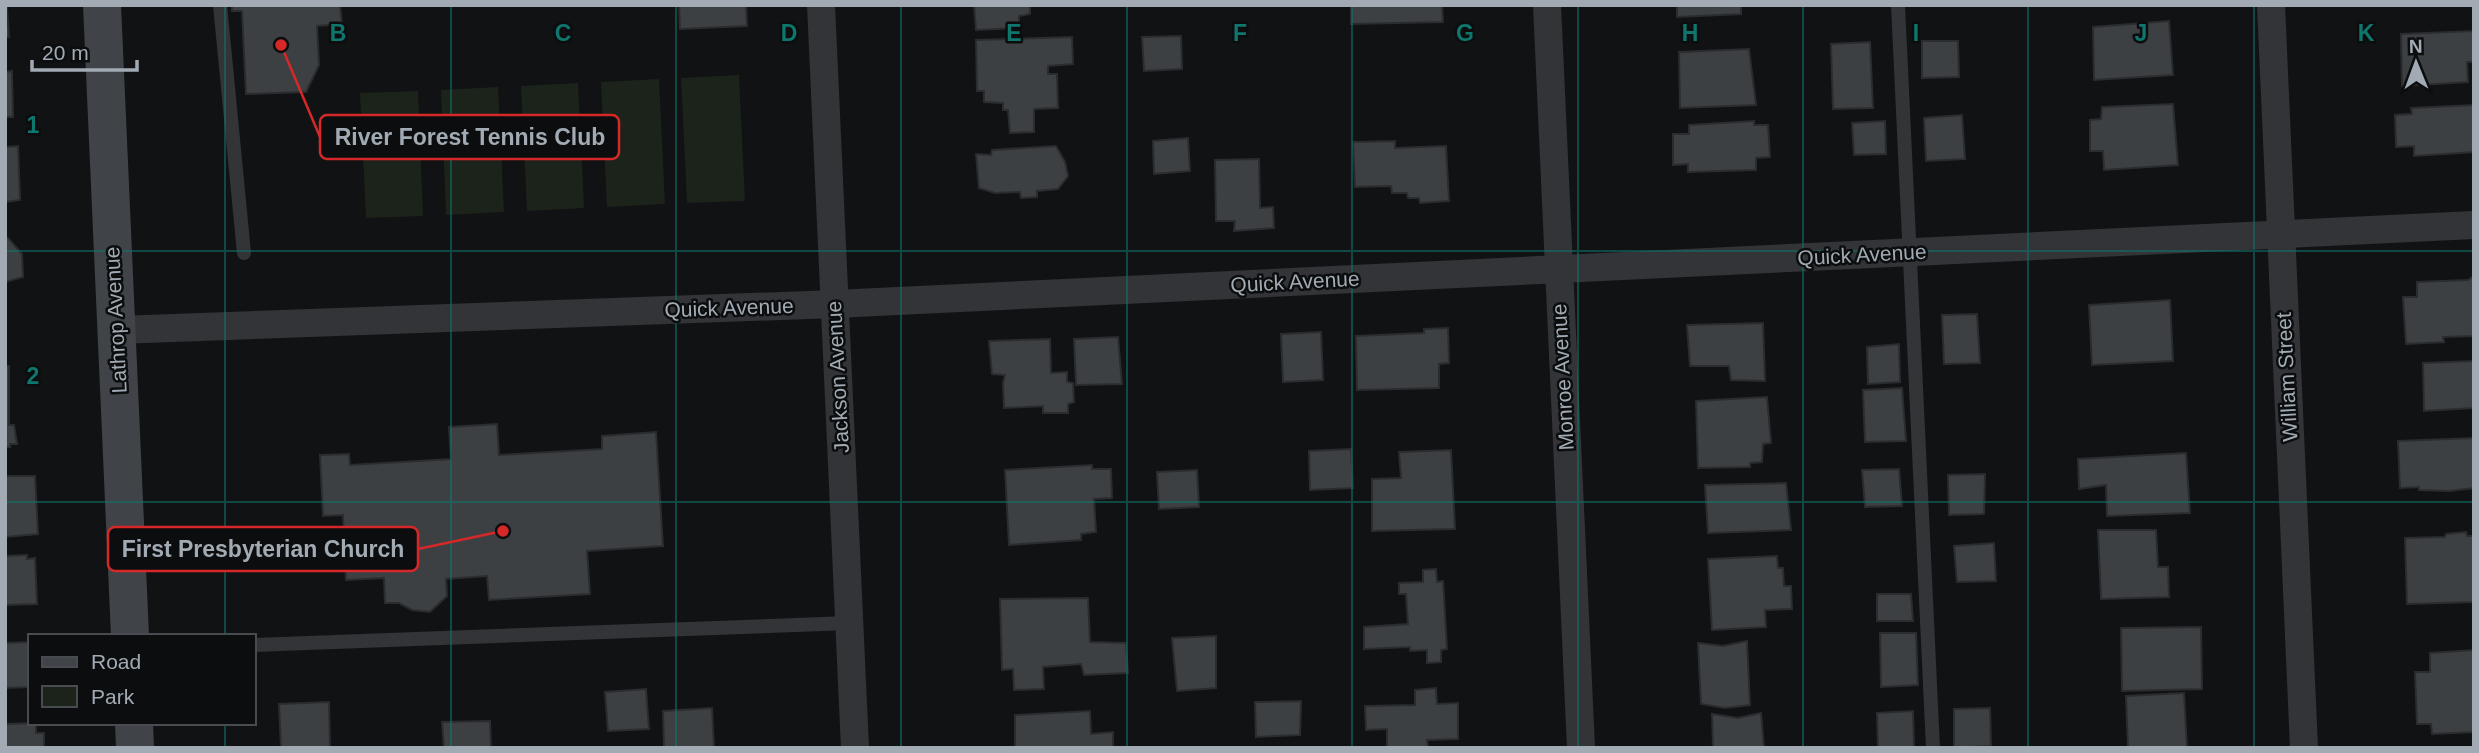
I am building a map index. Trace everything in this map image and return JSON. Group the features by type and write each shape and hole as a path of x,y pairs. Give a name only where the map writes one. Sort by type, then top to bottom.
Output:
{"street":[{"name":"Lathrop Avenue","path":"102,5 130,634"},
{"name":"Jackson Avenue","path":"821,5 855,748"},
{"name":"Monroe Avenue","path":"1547,5 1581,748"},
{"name":"William Street","path":"2270,5 2304,748"},
{"name":"Quick Avenue","path":"117,330 835,304 2474,225"},
{"path":"134,725 135,748"}],"lane":[{"path":"220,5 244,253"},
{"path":"1898,5 1933,748"},
{"path":"256,645 849,623"}],"green space":[{"path":"739,75 745,201 687,203 681,78"},
{"path":"659,79 665,204 607,207 601,82"},
{"path":"578,83 584,208 527,211 521,86"},
{"path":"498,87 504,212 446,215 441,90"},
{"path":"418,91 423,216 366,218 360,93"}],"building":[{"path":"232,5 340,5 342,24 317,26 319,65 306,92 246,94 242,11 232,11"},
{"path":"679,5 746,5 747,26 680,29"},
{"path":"974,5 1030,5 1030,14 1019,16 1019,28 976,30"},
{"path":"1329,5 1442,5 1443,22 1351,24 1351,6"},
{"path":"1677,5 1741,5 1741,14 1677,17"},
{"path":"7,8 9,37 5,37"},
{"path":"2169,21 2173,75 2094,80 2093,27"},
{"path":"2474,31 2474,62 2467,62 2468,82 2402,86 2401,34"},
{"path":"1181,36 1182,69 1144,71 1142,37"},
{"path":"1072,37 1073,64 1048,66 1048,74 1057,74 1058,108 1034,109 1034,132 1010,133 1008,110 1003,110 1003,103 984,102 984,91 977,91 976,40"},
{"path":"1922,41 1958,41 1959,77 1922,78"},
{"path":"1870,42 1873,108 1833,109 1831,44"},
{"path":"1749,49 1756,105 1680,108 1679,52"},
{"path":"12,71 13,117 5,117 5,72"},
{"path":"2173,104 2178,165 2104,170 2103,151 2090,151 2090,120 2101,119 2102,107"},
{"path":"2474,105 2474,152 2414,156 2414,146 2396,147 2395,115 2412,114 2411,108"},
{"path":"1962,115 1965,159 1926,161 1924,118"},
{"path":"1754,121 1754,125 1768,125 1770,157 1756,158 1756,170 1688,172 1688,164 1673,165 1673,134 1689,134 1689,125"},
{"path":"1885,121 1886,154 1854,155 1852,123"},
{"path":"1188,138 1190,171 1154,174 1153,141"},
{"path":"1395,141 1395,148 1446,146 1449,201 1420,203 1419,198 1408,198 1407,193 1392,193 1391,186 1355,187 1353,142"},
{"path":"18,146 20,200 5,202 5,147"},
{"path":"1056,146 1065,162 1068,176 1058,189 1037,191 1037,197 1021,198 1020,192 995,193 979,188 976,154 991,155 992,150"},
{"path":"1259,159 1260,208 1273,207 1274,228 1234,231 1235,221 1216,221 1215,160"},
{"path":"5,238 22,254 23,277 5,282"},
{"path":"2474,276 2474,336 2443,337 2444,342 2406,344 2403,297 2417,297 2417,282 2468,280"},
{"path":"2170,300 2173,361 2092,365 2089,305"},
{"path":"1977,314 1980,363 1944,364 1942,315"},
{"path":"1763,323 1765,381 1731,380 1729,366 1690,366 1687,325"},
{"path":"1448,328 1449,363 1439,364 1439,388 1357,390 1356,336 1424,333 1424,329"},
{"path":"1321,332 1323,380 1283,382 1281,334"},
{"path":"1118,337 1122,384 1076,385 1074,339"},
{"path":"1050,339 1051,373 1067,372 1067,382 1073,383 1074,402 1068,404 1068,413 1043,413 1043,406 1004,408 1005,375 992,374 989,341"},
{"path":"1899,344 1900,382 1868,384 1867,347"},
{"path":"2474,361 2474,408 2424,411 2423,363"},
{"path":"5,366 9,366 9,425 14,425 17,444 10,444 10,447 5,447"},
{"path":"1902,388 1906,441 1865,442 1863,390"},
{"path":"1767,397 1771,443 1763,444 1762,462 1750,463 1750,467 1698,468 1696,401"},
{"path":"497,424 499,455 602,449 602,436 656,432 663,546 587,551 590,594 489,600 487,576 446,579 447,596 430,612 412,610 399,603 385,603 384,578 346,580 343,515 323,516 320,455 349,454 350,465 451,459 449,427"},
{"path":"2474,438 2474,488 2449,491 2419,490 2419,487 2400,488 2398,441"},
{"path":"1351,449 1353,488 1310,490 1309,451"},
{"path":"1451,450 1455,529 1372,531 1372,479 1401,478 1399,452"},
{"path":"2186,453 2190,513 2107,516 2106,485 2079,489 2078,459"},
{"path":"1092,465 1092,469 1111,469 1112,498 1094,499 1096,532 1081,534 1081,540 1009,545 1005,470"},
{"path":"1899,469 1902,506 1865,507 1862,470"},
{"path":"1197,470 1199,507 1159,509 1157,472"},
{"path":"1985,474 1984,514 1949,515 1948,475"},
{"path":"5,476 35,476 38,534 6,537"},
{"path":"1786,483 1791,530 1708,533 1705,485"},
{"path":"2098,530 2156,530 2158,567 2168,567 2169,597 2101,599"},
{"path":"2466,532 2467,536 2474,536 2474,602 2407,604 2405,538 2445,537 2446,534"},
{"path":"1994,543 1996,581 1957,582 1954,546"},
{"path":"27,555 27,559 35,558 37,604 5,605 5,556"},
{"path":"1777,556 1778,568 1783,568 1784,586 1791,586 1792,609 1765,610 1766,627 1712,630 1708,559"},
{"path":"1436,569 1437,582 1443,581 1447,649 1441,650 1441,662 1427,663 1427,650 1410,651 1410,647 1364,649 1364,627 1408,624 1406,594 1399,594 1399,583 1423,582 1423,570"},
{"path":"1877,594 1911,594 1913,621 1877,621"},
{"path":"1088,598 1090,642 1126,643 1128,673 1084,675 1081,664 1043,667 1044,689 1014,690 1013,669 1002,670 1000,599"},
{"path":"2201,627 2202,689 2122,691 2121,628"},
{"path":"1880,633 1916,633 1918,685 1881,687"},
{"path":"1216,636 1216,688 1177,691 1172,638"},
{"path":"1747,641 1750,705 1725,708 1701,704 1698,643 1723,646"},
{"path":"28,642 28,687 5,688 5,643"},
{"path":"2474,650 2474,732 2432,734 2431,724 2417,724 2415,672 2430,672 2430,653"},
{"path":"1436,688 1437,704 1458,703 1458,739 1427,740 1428,748 1387,748 1387,729 1366,730 1365,706 1415,705 1415,690"},
{"path":"646,689 649,729 608,731 605,692"},
{"path":"2184,693 2187,748 2128,748 2126,696"},
{"path":"1301,701 1300,735 1256,737 1255,702"},
{"path":"329,702 330,748 281,748 279,704"},
{"path":"712,708 714,748 664,748 663,711"},
{"path":"1990,708 1991,746 1954,748 1954,709"},
{"path":"1090,711 1091,734 1113,732 1113,748 1015,748 1015,715"},
{"path":"1913,711 1914,748 1878,748 1877,713"},
{"path":"1761,713 1764,748 1713,748 1712,714 1738,718"},
{"path":"490,721 491,748 444,748 442,722"},
{"path":"5,724 36,725 36,733 44,733 44,748 5,748"}],"place":[{"name":"River Forest Tennis Club","path":"281,45"},
{"name":"First Presbyterian Church","path":"503,531"}]}
